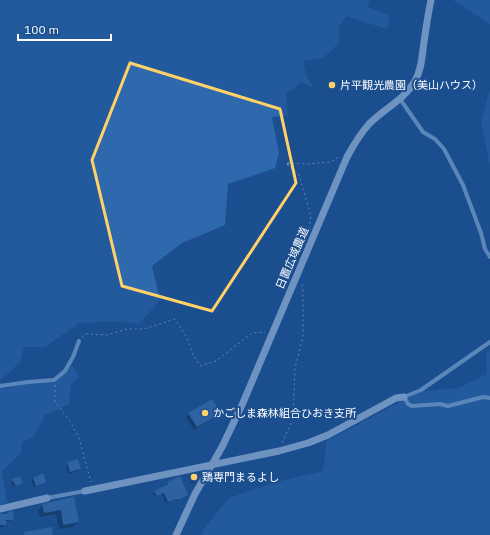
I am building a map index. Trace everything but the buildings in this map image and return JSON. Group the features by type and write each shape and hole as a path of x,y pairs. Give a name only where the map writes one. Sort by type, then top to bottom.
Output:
{"street":[{"name":"日置広域農道","path":"176,535 195,494 222,448 242,405 347,157 358,138 369,124 400,99 410,89 416,79 421,65 427,18 431,0"},
{"path":"400,99 423,132 435,139 444,149 463,185 481,233 485,249 490,257"},
{"path":"0,386 54,380 65,371 73,357 79,341"},
{"path":"0,509 47,498 279,451 308,443 328,435 396,398 421,390 490,342"},
{"path":"404,396 408,404 412,406 440,404 448,406 483,397 490,398"}],"path":[{"path":"309,229 311,216 299,174 286,163 306,164 331,162 338,157 347,157"},
{"path":"279,451 293,419 296,368 303,337 303,294 301,280 297,273"},
{"path":"79,341 84,334 107,335 127,329 144,329 175,318 187,338 193,355 200,366 216,361 252,333 273,330"},
{"path":"54,380 55,402 70,421 79,438 94,489"}],"highlighted area":[{"path":"130,63 280,109 296,183 212,311 122,286 92,160"}],"shaded area":[{"path":"0,0 370,0 367,7 390,16 387,29 346,16 339,27 339,43 324,57 303,61 306,76 313,87 301,82 286,94 288,116 272,117 279,153 275,168 228,184 225,225 182,243 152,266 160,300 139,324 115,321 79,323 45,347 24,347 20,362 0,381"},
{"path":"453,0 490,0 490,24"},
{"path":"490,89 490,165 481,123"},
{"path":"490,349 490,535 202,535 203,530 229,498 277,482 323,471 327,441 419,392 459,388 487,374 486,353"},
{"path":"72,366 79,377 71,384 69,404 45,415 34,437 22,442 21,453 2,471 7,503 0,505 0,382 5,388 52,379"}],"place":[{"name":"片平観光農園（美山ハウス）","path":"332,85"},
{"name":"かごしま森林組合ひおき支所","path":"205,413"},
{"name":"鶏専門まるよし","path":"194,477"}]}
